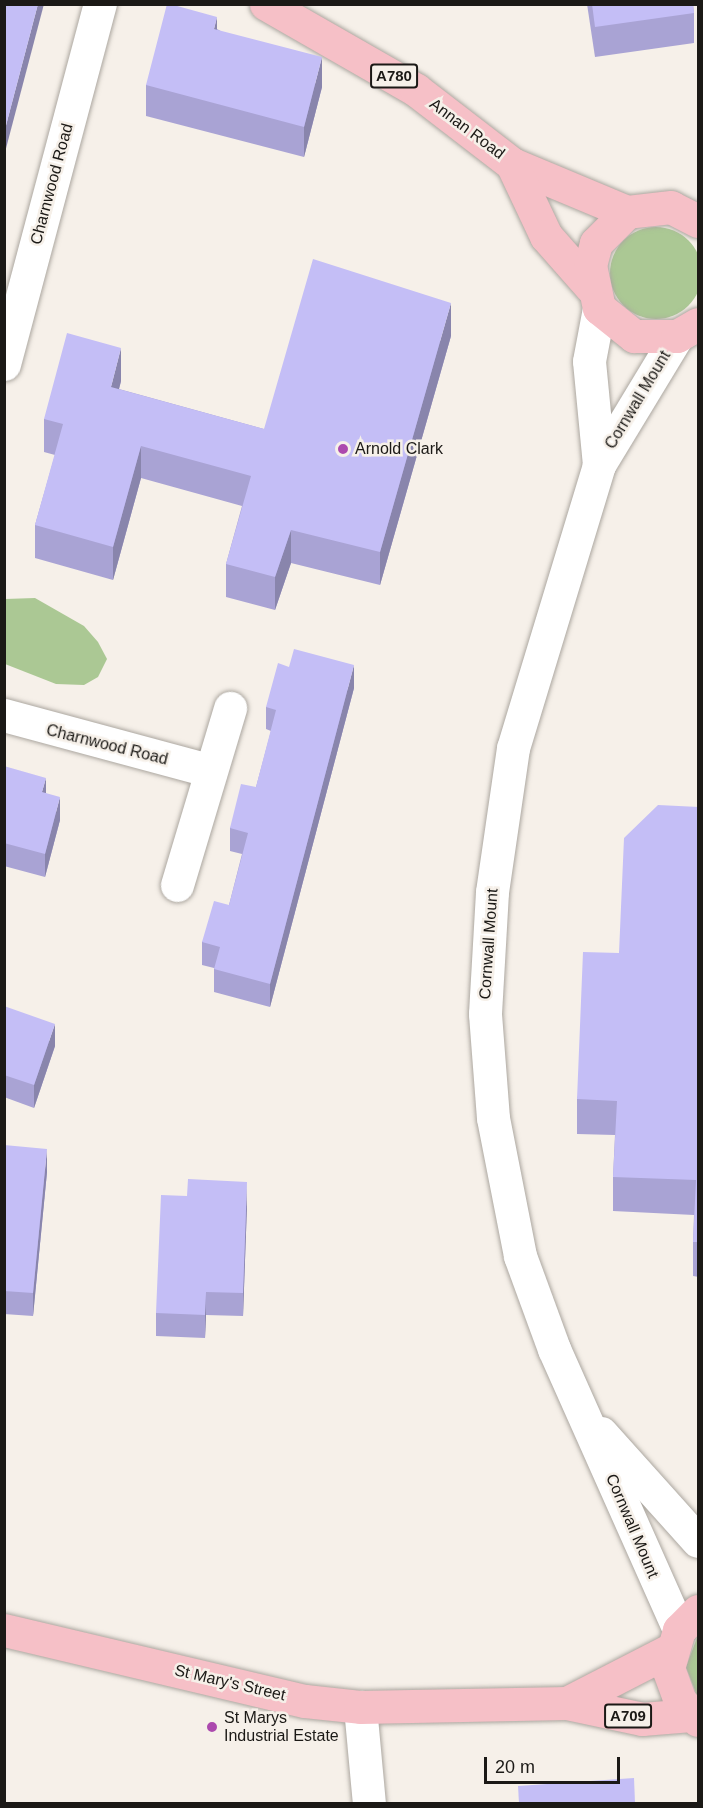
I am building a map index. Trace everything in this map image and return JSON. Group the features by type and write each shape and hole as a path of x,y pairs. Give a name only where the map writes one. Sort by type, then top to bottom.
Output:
{"main road":[{"name":"Annan Road","path":"266,4 416,90 512,164 627,212"},
{"name":"Annan Road","path":"512,164 546,236 595,298 634,336 693,328"},
{"path":"595,298 596,243 627,212 671,207 699,221"},
{"name":"St Mary's Street","path":"4,1630 304,1701 360,1707 567,1703 642,1719 695,1718"},
{"path":"683,1630 672,1685 695,1718"},
{"name":"St Mary's Street","path":"567,1703 683,1630"}],"street":[{"name":"Charnwood Road","path":"4,364 100,4"},
{"name":"Cornwall Mount","path":"595,298 589,361 598,465"},
{"name":"Cornwall Mount","path":"683,1630 628,1522 590,1420 554,1349 520,1256 493,1118 485,1014 492,892 513,748 598,465 693,328"},
{"path":"177,885 230,708"},
{"name":"Charnwood Road","path":"4,715 211,771"},
{"name":"Cornwall Mount","path":"590,1420 699,1541"},
{"path":"360,1707 369,1803"}],"green space":[{"path":"656,227 674,230 689,240 699,255 702,273 699,291 689,306 674,316 656,319 638,316 623,306 613,291 610,273 613,255 623,240 638,230"},
{"path":"35,598 84,626 98,642 107,659 98,677 84,685 56,684 5,664 5,599"},
{"path":"698,1635 698,1698 686,1667"}],"building":[{"path":"4,4 38,4 4,133"},
{"path":"167,4 217,17 214,29 322,57 304,127 146,85"},
{"path":"592,4 693,4 694,13 595,27"},
{"path":"313,259 451,303 380,552 291,530 275,577 226,564 251,476 141,446 113,547 35,525 63,424 44,419 67,333 121,348 111,387 264,429"},
{"path":"294,649 354,665 270,984 214,969 220,947 202,942 214,901 229,905 248,833 230,828 241,784 256,787 276,710 266,707 278,663 289,667"},
{"path":"4,766 46,778 42,792 60,797 45,854 4,843"},
{"path":"658,805 699,807 699,1242 693,1242 696,1180 613,1177 617,1101 577,1099 583,952 619,953 624,838"},
{"path":"4,1006 55,1024 34,1085 4,1075"},
{"path":"4,1145 47,1149 33,1293 4,1291"},
{"path":"188,1179 247,1182 243,1293 206,1292 205,1315 156,1313 161,1195 187,1196"},
{"path":"634,1778 635,1803 519,1803 518,1786"}],"place":[{"name":"Arnold Clark","path":"343,449"},
{"name":"St Marys Industrial Estate","path":"212,1727"}]}
